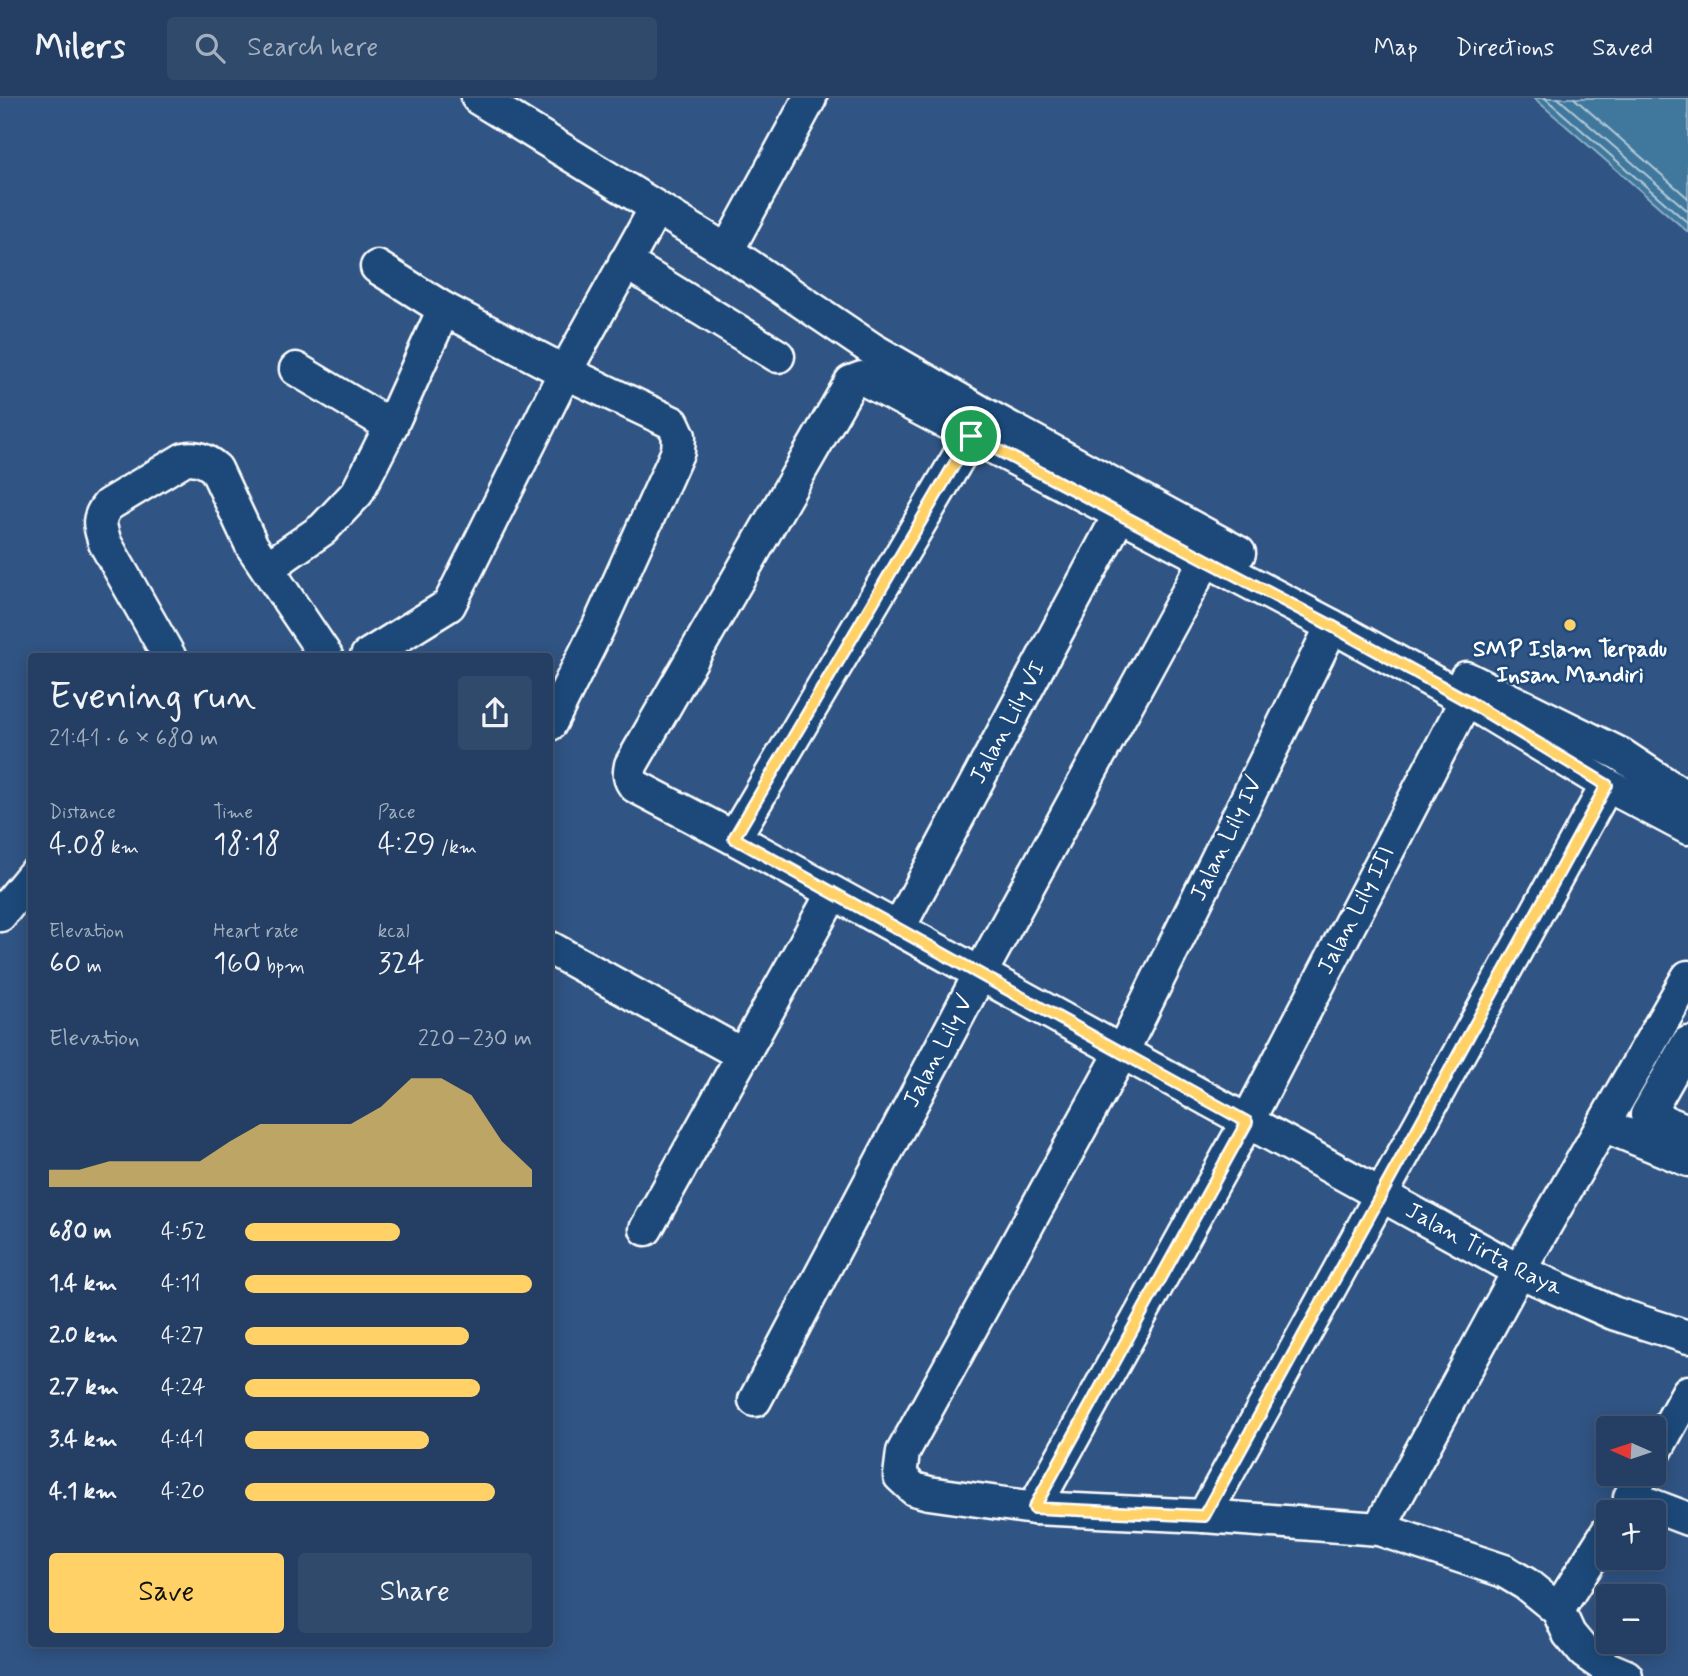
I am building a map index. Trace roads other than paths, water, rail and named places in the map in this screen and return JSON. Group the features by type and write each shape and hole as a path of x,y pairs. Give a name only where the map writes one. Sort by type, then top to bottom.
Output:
{"street":[{"path":"478,98 727,251 872,349 984,415 1477,684 1620,754 1688,799"},
{"path":"727,251 810,98"},
{"path":"372,653 449,605 565,372 656,208"},
{"path":"625,262 778,356"},
{"path":"377,267 444,309 565,372 673,423 679,436 678,451 673,464 598,628 553,718"},
{"path":"267,568 323,529 357,493 444,309"},
{"path":"296,369 391,426"},
{"name":"Jalan Tirta Raya","path":"971,436 862,378 851,383 631,765 630,780 635,786 1519,1270 1613,1312 1688,1337"},
{"path":"734,838 971,436 1332,626 1466,700 1607,785 1688,828"},
{"path":"167,653 105,543 100,527 101,514 108,505 184,459 192,458 207,461 216,469 252,546 324,653"},
{"name":"Jalan Lily VI","path":"898,929 1119,516"},
{"name":"Jalan Lily V","path":"755,1400 980,974 1206,559"},
{"name":"Jalan Lily IV","path":"1332,626 1122,1052 903,1452 900,1476 914,1489 929,1493 1034,1508 1204,1516 1379,1529 1504,1571 1526,1584 1558,1610"},
{"name":"Jalan Lily III","path":"1034,1508 1247,1122 1466,700"},
{"path":"1204,1516 1607,785"},
{"path":"0,915 28,881"},
{"path":"646,1229 833,893"},
{"path":"553,950 743,1055"},
{"path":"1379,1529 1519,1270 1688,977"},
{"path":"1688,1043 1647,1115 1688,1131"},
{"path":"1603,1125 1688,1160"},
{"path":"1666,1432 1688,1392"},
{"path":"1631,1494 1688,1519"},
{"path":"1596,1550 1558,1610 1569,1634 1584,1652 1607,1668 1626,1676"}],"water":[{"path":"1534,98 1688,98 1688,232"}],"place":[{"name":"SMP Islam Terpadu Insan Mandiri","path":"1570,625"}]}
